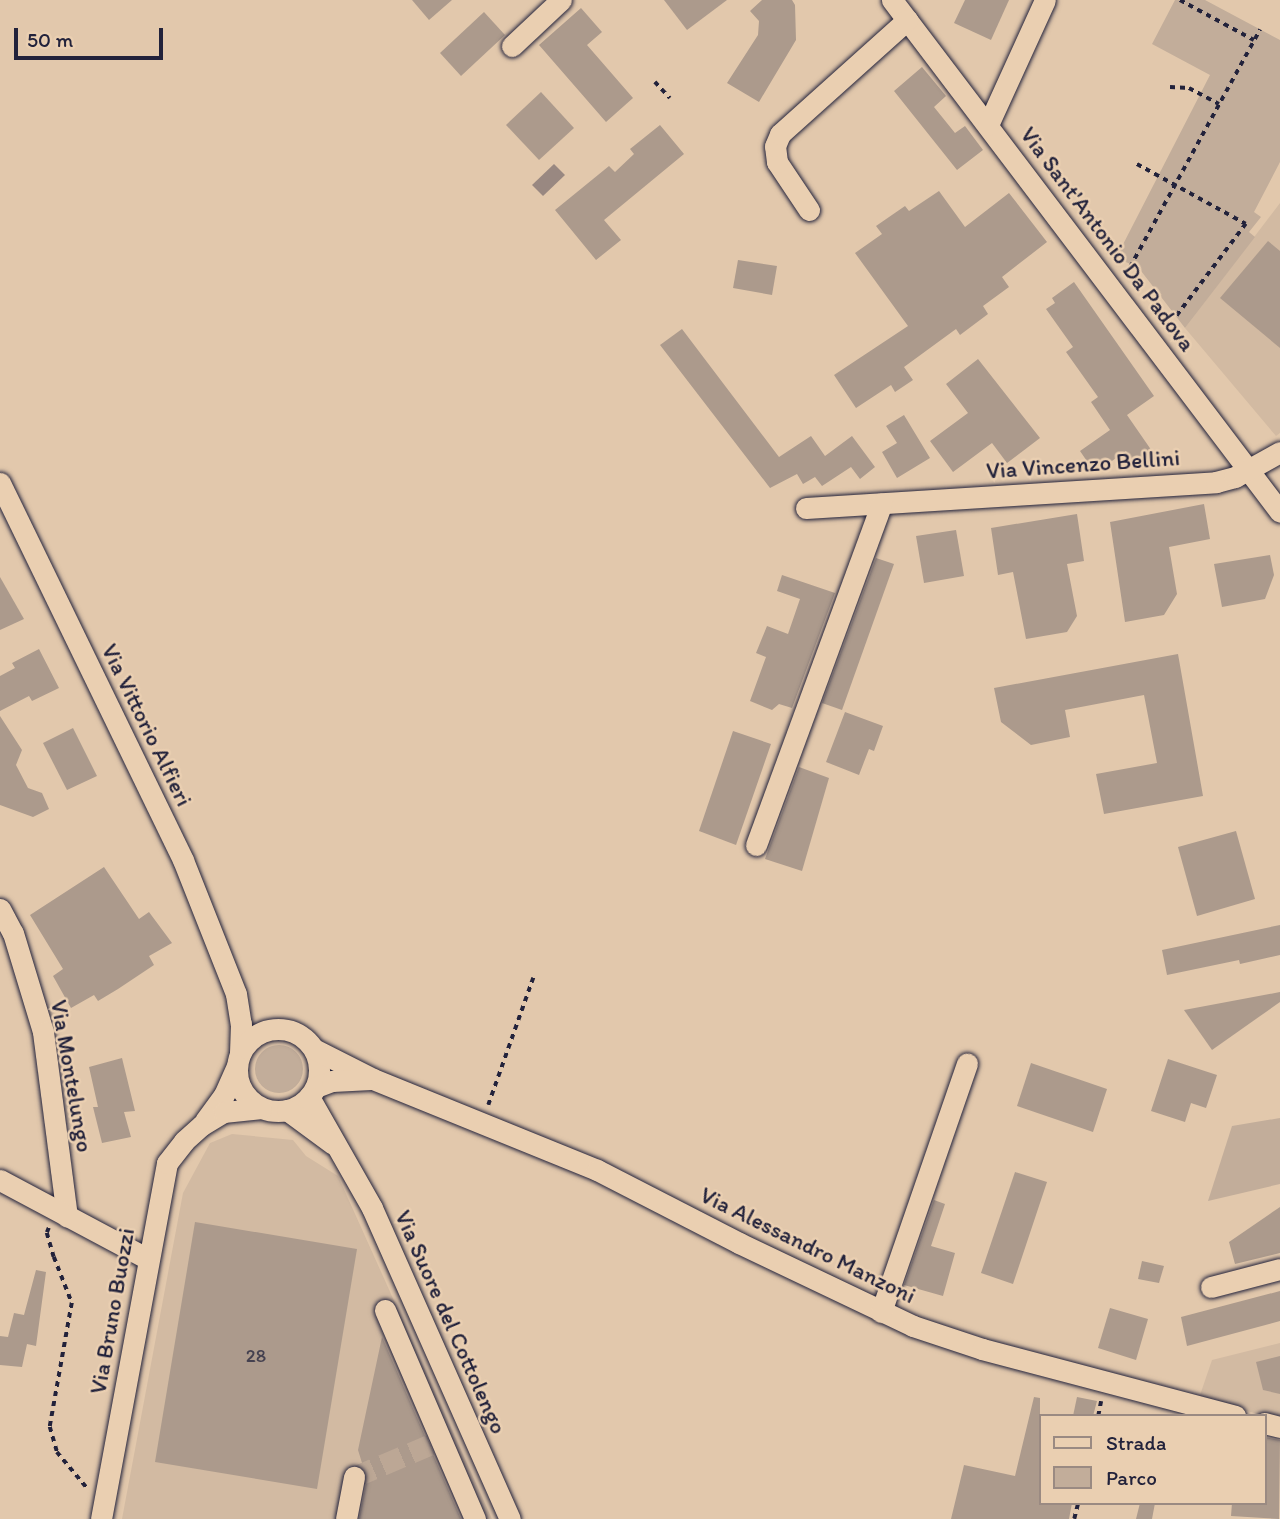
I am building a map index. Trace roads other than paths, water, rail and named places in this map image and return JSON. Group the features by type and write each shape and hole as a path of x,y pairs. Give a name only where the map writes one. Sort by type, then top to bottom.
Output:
{"street":[{"path":"512,46 561,0"},
{"name":"Via Sant'Antonio Da Padova","path":"892,0 1280,512"},
{"path":"988,125 1045,0"},
{"path":"809,210 777,162 775,146 780,134 907,20"},
{"name":"Via Vincenzo Bellini","path":"806,508 1216,482 1250,469 1280,452"},
{"name":"Via Vittorio Alfieri","path":"0,483 183,860 236,994 241,1024 239,1060"},
{"path":"756,845 882,503"},
{"name":"Via Montelungo","path":"0,909 13,933 43,1032 62,1213"},
{"name":"Via Vittorio Alfieri","path":"236,994 269,1030"},
{"path":"269,1030 295,1033 314,1049 318,1062 312,1092 287,1110 261,1108 243,1091 239,1060 257,1035 269,1030"},
{"name":"Via Alessandro Manzoni","path":"314,1049 373,1079 597,1170 881,1312 982,1349 1227,1414"},
{"name":"Via Bruno Buozzi","path":"202,1125 224,1095 239,1060"},
{"path":"881,1312 967,1063"},
{"name":"Via Alessandro Manzoni","path":"312,1092 331,1081 373,1079"},
{"name":"Via Suore del Cottolengo","path":"312,1092 372,1208 510,1519"},
{"name":"Via Bruno Buozzi","path":"101,1519 167,1163 184,1141 202,1125 224,1112 261,1108"},
{"name":"Via Suore del Cottolengo","path":"287,1110 340,1150"},
{"path":"0,1180 148,1259"},
{"path":"1211,1287 1280,1269"},
{"path":"385,1310 475,1519"},
{"path":"346,1519 354,1477"}],"tunnel":[{"path":"354,1477 441,1440"}]}
